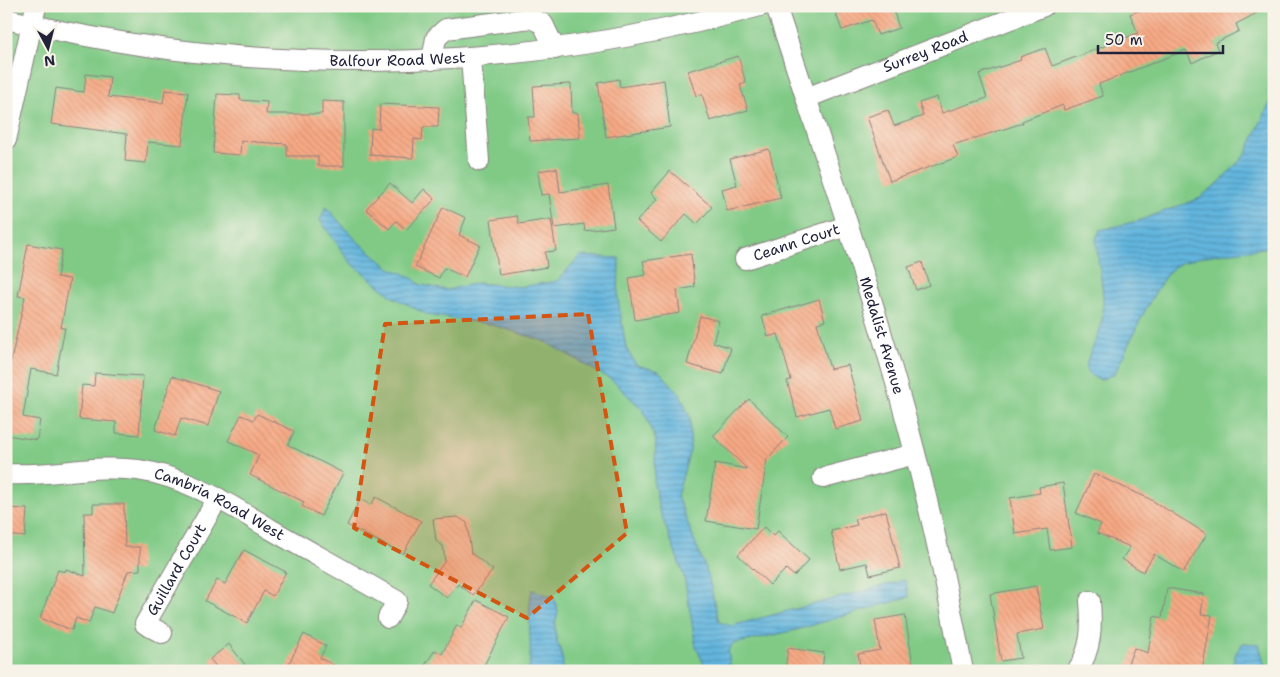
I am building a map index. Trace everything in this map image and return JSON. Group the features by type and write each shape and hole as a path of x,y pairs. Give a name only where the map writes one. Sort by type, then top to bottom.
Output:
{"street":[{"name":"Balfour Road West","path":"6,19 34,16 162,49 256,59 331,62 472,58 555,49 658,32 760,6"},
{"name":"Medalist Avenue","path":"776,6 884,344 915,454 946,582 963,671"},
{"name":"Surrey Road","path":"806,98 1044,6"},
{"path":"6,140 34,16"},
{"path":"432,60 436,38 446,29 531,18 543,24 555,49"},
{"path":"472,58 479,161"},
{"name":"Ceann Court","path":"745,259 847,226"},
{"path":"823,478 915,454"},
{"name":"Cambria Road West","path":"6,474 38,474 110,467 140,470 169,477 218,498 397,601 388,618"},
{"name":"Guillard Court","path":"162,633 145,624 218,498"},
{"path":"1077,671 1088,650 1092,626 1090,601"}],"highlighted area":[{"path":"588,314 627,533 527,618 354,528 385,324"}],"green space":[{"path":"6,6 1274,6 1274,671 6,671"}],"water":[{"path":"1274,94 1274,243 1270,247 1192,259 1173,268 1150,301 1115,373 1101,380 1093,376 1087,369 1087,364 1099,332 1103,309 1096,239 1100,230 1138,221 1198,199 1220,182 1246,154"},
{"path":"326,207 356,240 390,268 409,276 421,285 447,290 478,283 520,287 557,281 580,256 619,258 618,299 626,348 636,365 659,371 680,394 690,418 690,450 677,496 708,575 719,622 731,626 905,580 909,597 796,630 733,644 728,651 731,671 707,671 696,647 684,576 659,509 654,484 656,440 643,410 612,380 544,341 490,324 428,315 393,297 350,262 320,220"},
{"path":"532,590 553,597 556,603 558,612 555,631 563,671 529,671 530,600"},
{"path":"1243,643 1259,644 1266,671 1231,671 1236,653"}],"building":[{"path":"833,6 904,6 904,8 894,12 899,28 878,35 872,20 842,30"},
{"path":"1151,6 1270,6 1236,24 1239,31 1215,43 1218,50 1192,63 1186,50 1099,84 1103,96 1064,110 1063,105 1022,121 1023,123 953,145 958,157 890,181 867,117 888,110 894,126 923,116 919,103 937,97 942,113 987,98 979,74 1021,60 1020,57 1045,48 1052,66 1138,33 1130,14"},
{"path":"738,56 746,83 740,85 748,110 710,121 702,94 696,96 688,71"},
{"path":"86,74 110,77 108,97 163,103 165,90 188,92 182,145 148,142 146,163 125,161 127,134 51,124 56,88 84,92"},
{"path":"619,79 620,87 664,80 670,127 606,137 598,83"},
{"path":"571,84 572,113 578,113 580,138 530,141 528,117 535,117 533,86"},
{"path":"217,94 240,95 240,100 267,102 266,114 322,114 322,101 344,102 344,166 318,166 318,156 287,156 287,144 241,141 240,155 213,153"},
{"path":"380,104 439,107 438,127 423,127 422,140 414,139 413,158 370,155 371,128 379,129"},
{"path":"769,149 781,198 727,211 722,189 737,185 730,159"},
{"path":"557,168 560,192 608,185 614,227 585,231 584,224 554,228 549,194 541,195 538,171"},
{"path":"670,171 712,207 697,224 686,214 661,242 637,221 657,199 651,193"},
{"path":"390,183 412,203 424,189 435,199 406,230 396,221 389,229 366,209"},
{"path":"443,207 466,218 459,235 480,245 465,277 444,268 439,278 415,267"},
{"path":"517,216 519,224 551,219 556,251 545,252 547,267 499,275 491,220"},
{"path":"28,244 62,250 57,277 70,279 61,328 65,328 56,374 31,369 23,417 40,420 37,440 6,435 6,383 25,297 18,296"},
{"path":"691,254 695,287 677,290 680,313 635,320 629,278 646,275 643,261"},
{"path":"922,262 929,285 916,290 908,267"},
{"path":"819,299 825,321 817,323 830,369 848,365 863,421 835,429 829,408 797,417 787,381 791,380 778,334 768,337 762,316"},
{"path":"700,316 719,321 713,342 731,348 723,374 687,364"},
{"path":"95,373 143,376 139,435 116,433 116,422 79,419 82,385 94,386"},
{"path":"172,376 219,391 208,426 181,418 175,436 155,430"},
{"path":"749,399 788,437 767,459 756,529 706,521 715,463 747,469 713,436"},
{"path":"257,414 294,431 288,445 343,473 321,516 302,506 304,502 250,475 259,455 228,441 241,415 254,420"},
{"path":"1094,474 1148,498 1207,534 1183,572 1154,554 1143,572 1122,559 1130,547 1097,533 1101,524 1076,513"},
{"path":"1063,483 1072,547 1050,550 1047,529 1015,534 1010,498 1040,493 1039,487"},
{"path":"376,497 421,521 403,554 347,525 360,499 371,505"},
{"path":"93,504 124,504 125,547 140,547 140,570 128,571 112,613 95,607 89,623 76,618 72,630 40,618 58,570 65,572 66,569 85,576 84,513 93,513"},
{"path":"6,508 27,509 25,537 6,535"},
{"path":"886,511 900,568 870,575 867,563 840,569 831,531 857,525 855,519"},
{"path":"458,517 467,523 471,553 493,570 473,595 458,584 447,598 428,584 445,561 443,546 436,541 433,519"},
{"path":"764,527 773,536 778,531 809,560 794,576 786,569 770,585 738,555"},
{"path":"244,550 286,572 273,596 264,591 247,623 205,601 217,580 225,584"},
{"path":"1036,586 1044,629 1017,634 1021,658 1001,661 990,594"},
{"path":"1167,588 1204,594 1201,614 1212,615 1202,671 1125,671 1134,648 1148,653 1154,616 1162,618"},
{"path":"476,600 509,617 481,671 421,671 435,650 442,654 457,625 461,628"},
{"path":"905,615 914,671 861,671 858,654 880,650 875,620"},
{"path":"304,634 326,646 320,658 345,671 285,671"},
{"path":"229,644 250,671 220,671 210,659"},
{"path":"788,648 824,653 822,671 785,671"}]}
